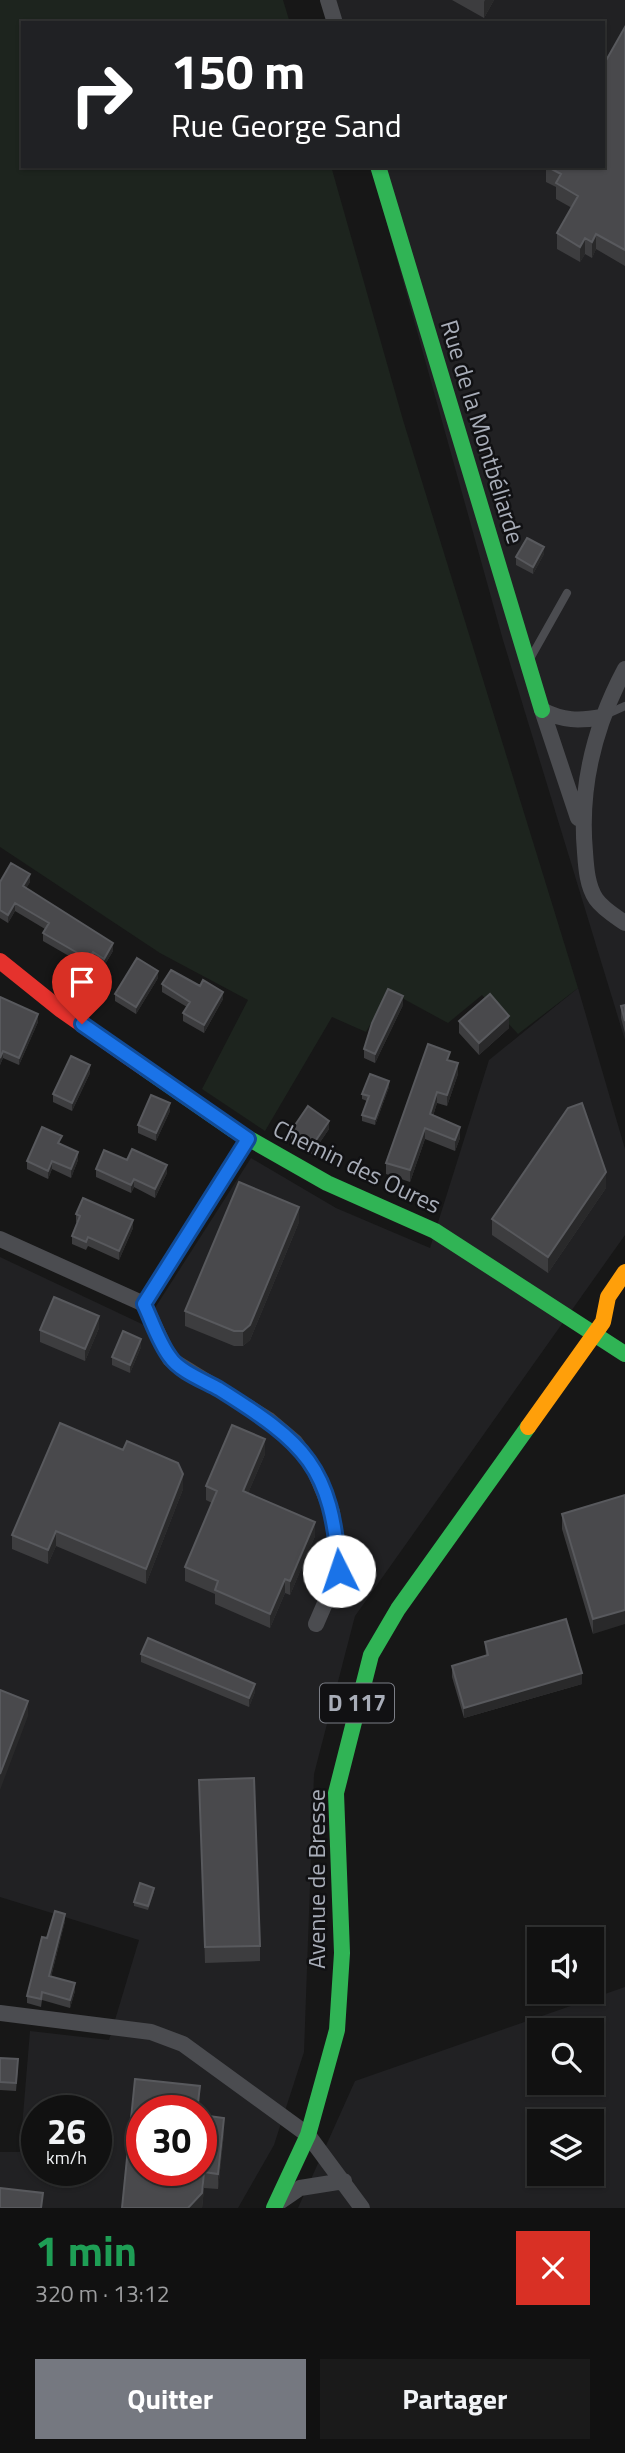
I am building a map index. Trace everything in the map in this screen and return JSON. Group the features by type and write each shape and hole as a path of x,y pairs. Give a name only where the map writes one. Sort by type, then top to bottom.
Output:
{"street":[{"path":"328,0 334,21"},
{"name":"Rue de la Montbéliarde","path":"379,168 542,710 583,831"},
{"path":"625,669 602,717 588,766 583,831 591,889 596,900 625,923"},
{"path":"542,710 557,718 580,721 602,717"},
{"name":"Chemin des Oures","path":"0,961 61,1010 248,1139 327,1183 435,1231 598,1329 625,1354"},
{"path":"144,1304 248,1139"},
{"path":"0,1238 144,1304 170,1359 269,1420 295,1442 314,1469 332,1512 339,1571 316,1623"},
{"name":"Avenue de Bresse","path":"275,2206 307,2135 337,2030 342,1953 336,1793 371,1655 398,1609 598,1329 608,1297 625,1272"},
{"name":"Avenue de Bresse","path":"598,1329 625,1310"},
{"path":"0,2013 151,2032 183,2044 307,2135 362,2208"},
{"path":"275,2206 300,2188 344,2181"}],"lane":[{"path":"528,663 566,593"},
{"path":"602,717 625,706"}],"shaded area":[{"path":"0,0 283,0 289,21 21,21 21,168 332,168 403,420 578,988 518,1034 482,995 448,1023 389,991 366,1032 332,1017 265,1131 202,1089 248,1000 160,953 0,847"},
{"path":"324,0 625,0 625,1040 503,640 372,168 605,168 605,21 330,21"},
{"path":"578,988 625,1149 625,1235 355,1616 314,1774 304,2052 274,2145 238,2208 0,2208 0,2152 20,2152 21,2140 21,2186 112,2186 112,2095 25,2095 30,2031 109,2040 139,1940 0,1897 0,1257 144,1325 251,1158 336,1208 430,1248 489,1060"},
{"path":"625,1987 625,2208 298,2208 355,2081 527,2021 527,2095 604,2095 604,2018 536,2018 576,2004 604,2004 604,1994"}],"building":[{"path":"625,27 625,250 596,234 592,242 585,238 580,247 557,233 578,196 556,183 561,174 550,168 605,168 605,62"},
{"path":"527,538 544,547 533,567 516,557"},
{"path":"11,863 30,874 23,886 113,943 104,959 93,952 88,959 43,933 49,923 15,903 8,915 0,910 0,882"},
{"path":"137,958 158,971 136,1007 115,994"},
{"path":"171,970 200,986 203,980 223,992 204,1025 183,1013 190,1002 162,984"},
{"path":"388,989 403,996 375,1054 364,1049 372,1023"},
{"path":"490,994 509,1016 479,1043 459,1021"},
{"path":"0,997 38,1014 19,1058 3,1051 0,1058"},
{"path":"625,1005 625,1021 621,1006"},
{"path":"428,1044 450,1052 447,1060 458,1063 447,1095 437,1092 430,1114 460,1127 455,1140 425,1128 410,1170 386,1163"},
{"path":"71,1056 90,1065 72,1103 53,1094"},
{"path":"370,1074 389,1081 375,1119 362,1115 369,1096 362,1094"},
{"path":"151,1095 170,1103 156,1133 138,1125"},
{"path":"582,1103 606,1172 548,1257 492,1219 568,1108"},
{"path":"308,1106 329,1121 312,1146 291,1131"},
{"path":"42,1127 62,1136 58,1143 78,1152 71,1169 52,1161 48,1171 27,1161"},
{"path":"132,1149 167,1165 155,1189 134,1179 131,1185 96,1169 104,1150 127,1160"},
{"path":"239,1182 299,1207 250,1325 243,1331 234,1331 185,1311"},
{"path":"83,1198 133,1220 119,1251 88,1237 86,1242 72,1236 80,1216 76,1214"},
{"path":"54,1297 99,1316 85,1349 40,1330"},
{"path":"123,1331 141,1339 130,1365 112,1357"},
{"path":"60,1423 123,1450 127,1441 178,1463 183,1474 146,1569 56,1531 48,1550 12,1535"},
{"path":"232,1425 265,1439 243,1491 315,1522 290,1581 285,1579 270,1614 215,1590 218,1581 185,1567 217,1491 206,1486"},
{"path":"625,1495 625,1610 593,1619 562,1514"},
{"path":"566,1619 582,1673 464,1708 452,1666 488,1655 485,1642"},
{"path":"148,1638 255,1684 249,1698 141,1654"},
{"path":"0,1690 28,1701 0,1774"},
{"path":"254,1778 260,1946 205,1947 199,1780"},
{"path":"140,1883 154,1888 148,1906 134,1902"},
{"path":"55,1911 65,1914 49,1976 75,1983 70,2000 42,1992 41,1999 27,1996 42,1937 47,1938"},
{"path":"0,2058 18,2059 16,2083 0,2082"},
{"path":"135,2079 200,2086 199,2095 133,2095"},
{"path":"217,2117 224,2118 217,2174"},
{"path":"126,2168 126,2186 203,2186 202,2193 188,2208 122,2208"},
{"path":"0,2188 43,2193 41,2208 0,2208"}],"traffic: fast":[{"path":"379,168 542,710"},
{"path":"144,1068 232,1129 327,1183 435,1231 625,1354"},
{"path":"274,2208 308,2135 337,2030 342,1953 336,1793 371,1655 398,1609 528,1427"}],"traffic: slow":[{"path":"528,1427 603,1322 608,1297 625,1272"}],"traffic: jam":[{"path":"0,961 61,1010 144,1068"}],"route":[{"path":"82,1024 248,1139 144,1304 170,1359 269,1420 295,1442 324,1488 337,1539 339,1571"}]}
